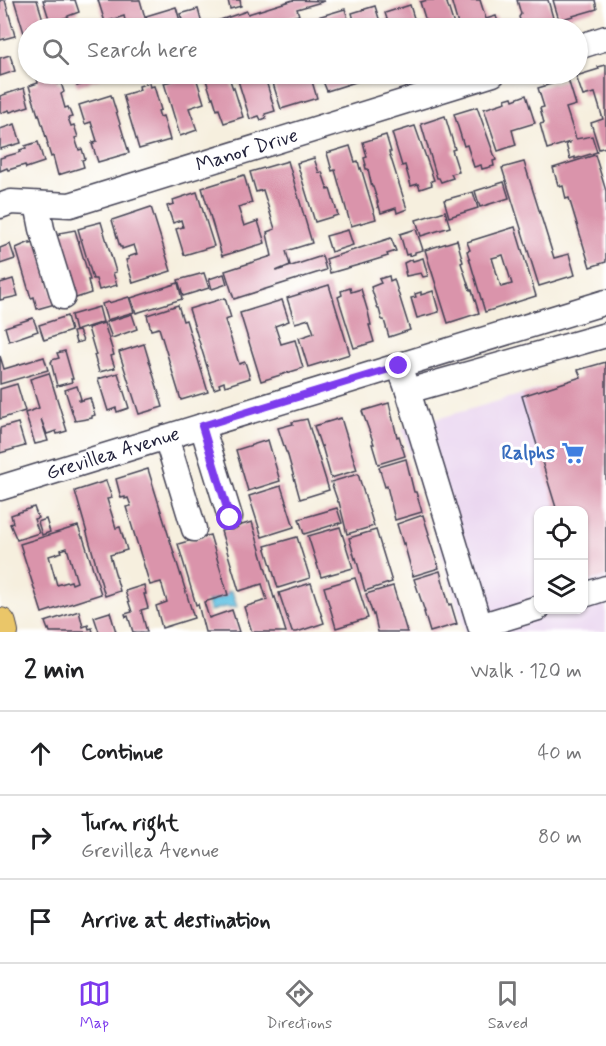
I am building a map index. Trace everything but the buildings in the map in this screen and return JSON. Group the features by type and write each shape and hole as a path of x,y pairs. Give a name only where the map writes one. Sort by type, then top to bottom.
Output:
{"main road":[{"path":"0,624 2,632"}],"street":[{"path":"588,44 606,38"},
{"name":"Manor Drive","path":"0,206 11,202 70,205 461,84"},
{"path":"37,204 42,229 63,297"},
{"name":"Grevillea Avenue","path":"0,489 606,302"},
{"path":"408,391 606,335"},
{"path":"399,366 480,626 534,609"},
{"path":"202,426 230,518"},
{"path":"165,438 194,529"},
{"path":"588,594 606,588"}],"shaded area":[{"path":"606,370 606,632 465,632 402,429"}],"water":[{"path":"230,591 236,607 210,611 207,602 223,597"}],"place":[{"name":"Ralphs","path":"573,453"}],"route":[{"path":"230,518 202,426 399,366"}]}
